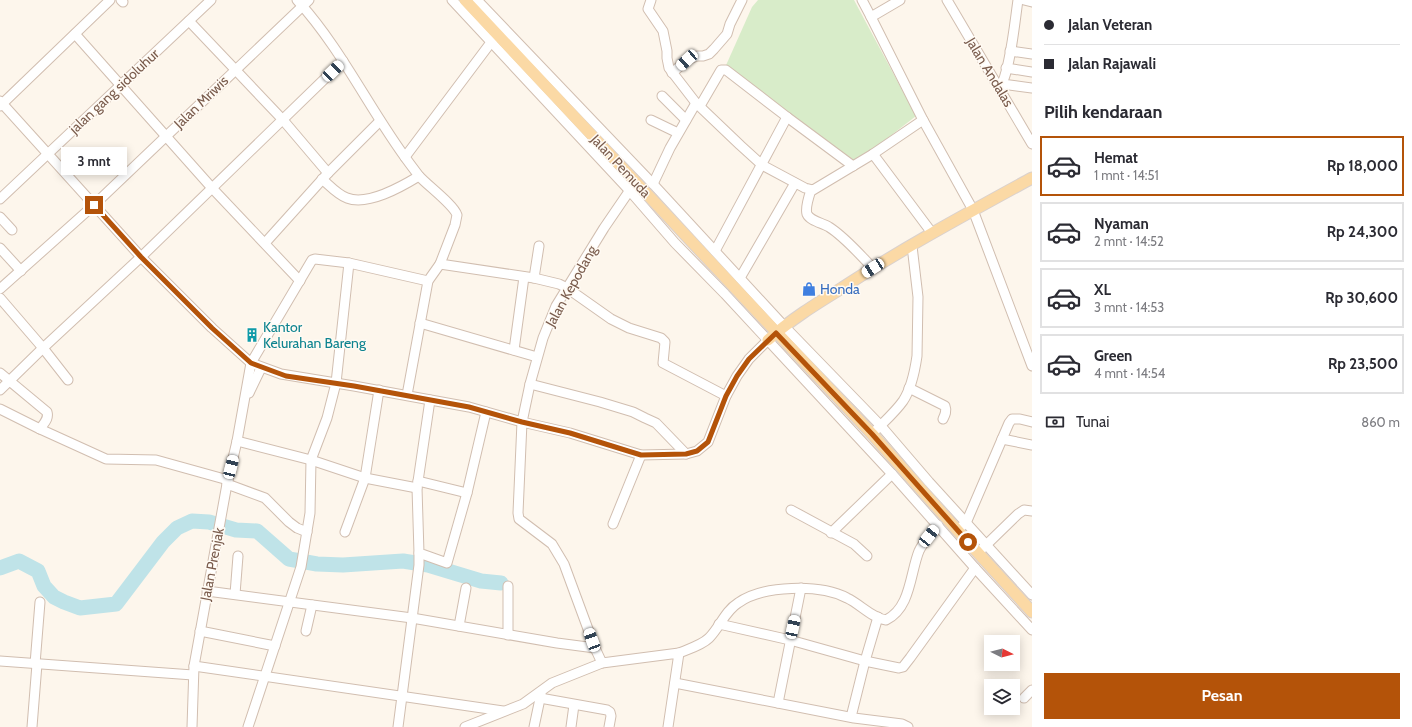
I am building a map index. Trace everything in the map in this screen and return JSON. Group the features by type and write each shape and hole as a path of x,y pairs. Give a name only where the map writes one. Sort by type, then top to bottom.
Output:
{"main road":[{"name":"Jalan Pemuda","path":"465,0 494,38 554,93 632,186 705,255 776,333 872,434 958,532 1032,612"},
{"path":"776,333 873,268 973,210 1032,179"}],"street":[{"path":"110,0 1,104 141,257 212,328 251,363 261,368 286,376 379,390 469,407 522,422 570,433 641,455 686,454 697,451 708,442 726,396 749,359 776,333"},
{"name":"jalan gang sidoluhur","path":"0,199 211,0"},
{"path":"405,157 494,38 452,0"},
{"path":"477,0 653,184 740,278 776,333 892,474 1032,630"},
{"path":"651,0 648,9 663,31 669,68 672,73 698,104 762,165 795,183 811,190 816,188 873,154 923,120"},
{"path":"672,73 687,60 697,56 709,54 714,49 727,34 730,24 742,0"},
{"path":"862,0 923,120 973,210 1032,366"},
{"path":"871,17 900,0"},
{"name":"Jalan Andalas","path":"947,0 1001,85 1032,144"},
{"path":"1018,0 1010,51 1001,85 1032,88"},
{"path":"1024,0 1032,2"},
{"path":"303,2 405,157 419,176 456,212 457,219 440,264 428,281 407,395"},
{"name":"Jalan Mriwis","path":"0,289 94,205 236,70 303,2"},
{"path":"189,21 283,120 342,196 355,200 369,198 388,193 419,176"},
{"path":"75,34 212,188 300,281"},
{"path":"1010,51 1032,54"},
{"path":"0,390 141,257 343,61"},
{"path":"1006,68 1032,72"},
{"path":"653,184 678,133 723,69 852,166"},
{"path":"662,96 686,120"},
{"path":"714,251 787,117"},
{"path":"651,120 678,133"},
{"path":"264,243 325,176 380,121"},
{"path":"873,154 932,233"},
{"path":"740,278 795,183"},
{"name":"Jalan Kepodang","path":"595,648 564,564 558,552 552,544 519,519 522,422 537,357 550,320 567,288 632,186"},
{"path":"811,190 807,209 809,217 837,232 873,268"},
{"path":"0,217 12,230"},
{"path":"534,278 539,246"},
{"path":"872,434 903,401 909,388 917,356 918,297 912,246"},
{"path":"0,248 21,271"},
{"path":"251,363 312,260 316,259 349,264 428,281"},
{"path":"248,727 302,567 310,513 311,460 328,418 336,383 349,264"},
{"path":"440,264 534,278 559,284 611,319 629,328 661,338 665,342 662,363 726,396"},
{"path":"514,350 524,277"},
{"path":"0,298 68,380"},
{"path":"420,323 537,357"},
{"path":"776,333 880,426 1032,595"},
{"name":"Jalan Prenjak","path":"192,727 193,670 227,482 237,441 251,363"},
{"name":"Jalan Prenjak","path":"244,403 261,368"},
{"path":"0,373 47,412 47,420 40,428"},
{"path":"530,384 633,412 656,423 686,454"},
{"path":"909,388 945,406 946,413 943,419"},
{"path":"345,532 365,478 379,390"},
{"path":"398,727 419,558 418,485 430,400"},
{"path":"0,409 106,459 156,460 227,482 265,498 289,522 297,528 307,532"},
{"path":"419,558 447,563 467,493 486,412"},
{"path":"958,532 966,522 1012,419 1032,422"},
{"path":"1002,439 1032,445"},
{"path":"237,441 311,460 365,478 467,493"},
{"path":"613,524 641,455"},
{"path":"831,533 892,474"},
{"path":"791,510 831,533 854,544 866,556"},
{"path":"977,553 1018,514 1024,510 1032,511"},
{"path":"465,727 488,722 503,712 540,695 552,684 602,663 679,653 696,646 708,638 731,608 746,598 767,591 801,588 842,595 883,620 890,619 903,604 907,595 919,551 938,525"},
{"path":"235,594 238,556"},
{"path":"719,624 790,640 865,661 899,668 903,667 975,568"},
{"path":"508,586 508,635"},
{"path":"459,626 466,588"},
{"path":"778,703 801,588"},
{"path":"207,591 412,618 508,635 595,648 602,663"},
{"path":"32,727 40,602"},
{"path":"306,631 312,605"},
{"path":"852,727 852,717 865,661 878,617"},
{"path":"200,631 275,646"},
{"path":"668,727 679,653"},
{"path":"0,660 36,664 193,670 264,677 503,712"},
{"path":"675,684 852,717 902,724 908,727"},
{"path":"1024,698 1032,690"},
{"path":"540,695 574,705 607,710 610,712 611,716 609,727"},
{"path":"534,727 540,695"},
{"path":"571,727 574,705"}],"green space":[{"path":"758,0 854,0 916,116 853,165 723,72 752,7"}],"waterway":[{"path":"0,568 19,561 38,571 44,586 54,597 80,608 116,604 163,542 177,528 192,521 209,522 236,530 257,531 289,559 317,564 343,565 403,561 428,565 481,581 501,583"}],"place":[{"name":"Honda","path":"809,289"},
{"name":"Kantor Kelurahan Bareng","path":"252,335"}],"route":[{"path":"94,205 141,257 212,328 251,363 261,368 286,376 354,386 469,407 522,422 570,433 641,455 656,456 686,454 697,451 703,447 708,442 712,434 726,396 737,376 749,359 776,333 872,434 968,542"}]}
